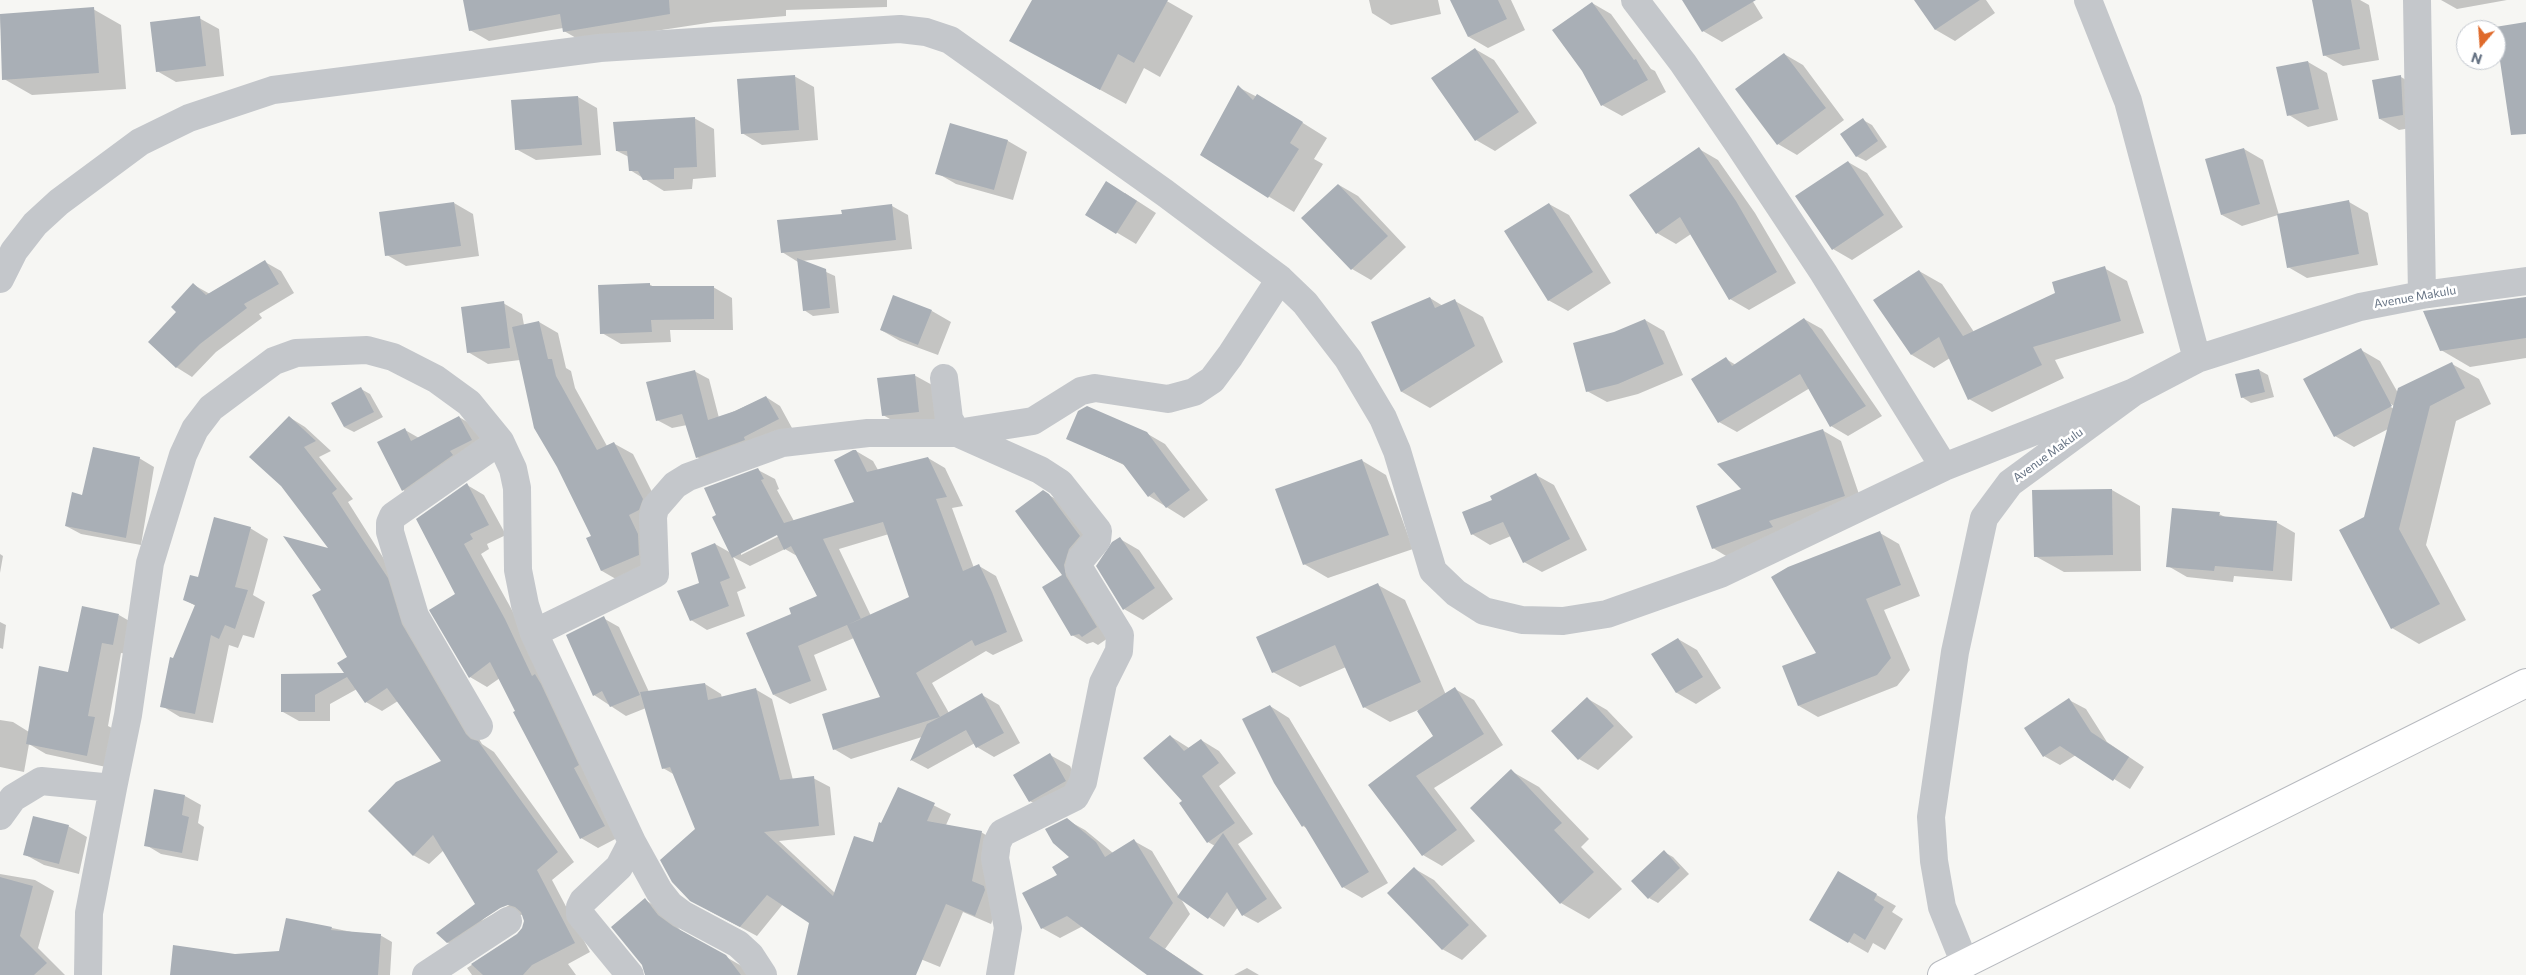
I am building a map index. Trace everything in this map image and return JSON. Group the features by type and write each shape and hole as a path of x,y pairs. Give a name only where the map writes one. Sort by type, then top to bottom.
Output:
{"main road":[{"path":"1953,970 2526,683"}],"street":[{"path":"1635,0 1683,62 1823,272 1944,467"},
{"path":"2088,0 2128,101 2198,359"},
{"path":"2417,0 2422,295"},
{"path":"0,279 14,251 35,224 59,202 140,142 189,118 273,90 600,48 900,29 926,32 950,40 1164,193 1280,279 1305,303 1348,358 1383,418 1397,451 1433,571 1456,593 1484,611 1522,620 1563,621 1607,614 1720,574 1944,467 2134,392"},
{"path":"534,633 655,574 653,517 655,508 675,485 688,477 782,443 868,434 958,433 1033,421 1081,390 1095,388 1168,399 1194,392 1212,380 1230,356 1280,279"},
{"name":"Avenue Makulu","path":"1953,970 1934,861 1931,817 1955,652 1984,518 2010,483 2134,392 2198,359 2360,307 2422,295 2526,281"},
{"path":"88,975 90,913 128,714 150,563 183,455 195,430 211,408 274,360 296,353 367,350 393,357 436,378 469,403 500,441 513,469 517,488 520,588 534,633 632,842 659,890 670,905 682,914 738,944 750,955 763,975"},
{"path":"944,378 949,419 958,433 1040,470 1060,483 1098,531 1097,540 1080,558 1079,568 1120,635 1119,651 1103,683 1083,782 1076,797 1002,833 997,842 995,858 1008,928 1000,975"},
{"path":"479,726 415,616 390,532 390,523 393,516 500,441"},
{"path":"0,816 13,798 41,781 113,788"},
{"path":"630,975 580,914 580,907 619,867 632,842"},
{"path":"426,975 508,921"}],"building":[{"path":"463,0 669,0 670,14 563,32 560,14 469,31"},
{"path":"1032,0 1168,0 1134,63 1118,54 1100,90 1009,41"},
{"path":"1450,0 1498,0 1507,19 1468,37"},
{"path":"1682,0 1756,0 1702,32"},
{"path":"1914,0 1980,0 1935,30"},
{"path":"2312,0 2351,0 2360,49 2323,56"},
{"path":"1592,2 1634,60 1636,59 1648,80 1601,106 1582,71 1552,30"},
{"path":"94,7 99,73 2,80 0,14"},
{"path":"200,16 206,66 156,72 150,22"},
{"path":"2526,22 2526,134 2511,135 2501,70 2506,70 2506,25"},
{"path":"1475,48 1519,112 1475,141 1431,78"},
{"path":"1784,53 1826,108 1777,145 1735,89"},
{"path":"2308,61 2319,109 2287,116 2276,67"},
{"path":"795,75 799,130 741,134 737,79"},
{"path":"2401,75 2403,115 2379,119 2372,80"},
{"path":"1238,85 1253,100 1257,94 1303,122 1290,143 1299,149 1268,198 1200,155"},
{"path":"578,96 582,145 515,150 511,100"},
{"path":"695,117 697,167 674,168 674,179 643,180 638,171 629,171 627,151 616,151 613,122"},
{"path":"1863,118 1878,141 1856,157 1840,134"},
{"path":"950,123 1008,140 994,190 935,174"},
{"path":"1699,147 1736,201 1777,272 1729,300 1680,217 1656,234 1629,195"},
{"path":"2244,148 2260,204 2221,215 2205,159"},
{"path":"1848,161 1884,215 1832,250 1795,196"},
{"path":"1106,181 1137,201 1116,234 1085,215"},
{"path":"1338,184 1388,236 1351,270 1301,218"},
{"path":"2349,200 2359,254 2287,268 2277,214"},
{"path":"454,202 461,246 385,256 379,212"},
{"path":"1549,203 1593,272 1548,301 1504,231"},
{"path":"892,204 896,240 781,253 777,220 842,214 841,210"},
{"path":"797,258 826,269 830,308 803,311"},
{"path":"265,260 279,284 244,304 247,308 200,344 176,368 148,342 176,312 171,307 193,283 206,295"},
{"path":"2105,266 2121,321 2033,347 2042,365 1968,400 1939,337 1911,355 1873,300 1919,270 1963,336 2055,293 2052,282"},
{"path":"650,283 650,286 714,286 714,319 651,320 652,332 600,334 598,285"},
{"path":"893,295 932,310 918,345 880,330"},
{"path":"1430,297 1435,308 1455,299 1475,346 1401,392 1371,322"},
{"path":"2526,297 2526,338 2440,351 2423,311"},
{"path":"504,301 510,348 467,353 461,307"},
{"path":"1804,318 1866,406 1830,427 1800,374 1718,423 1691,379 1726,357 1732,366"},
{"path":"1645,319 1664,364 1618,384 1586,392 1573,343 1614,332"},
{"path":"539,321 548,359 552,359 556,376 597,450 614,442 643,499 639,510 629,515 638,534 639,555 601,571 586,538 591,536 557,467 534,428 512,327"},
{"path":"2361,348 2392,406 2334,437 2303,379"},
{"path":"2452,362 2465,388 2430,406 2399,529 2440,604 2391,629 2339,530 2364,517 2398,388"},
{"path":"2259,369 2265,392 2241,398 2235,374"},
{"path":"695,370 708,420 735,411 766,396 779,419 744,437 745,440 696,458 682,414 656,421 646,382"},
{"path":"915,374 919,412 882,416 877,378"},
{"path":"361,387 374,412 344,427 331,403"},
{"path":"1087,406 1147,432 1190,490 1166,508 1154,492 1148,497 1123,464 1066,439 1078,411"},
{"path":"289,416 316,441 304,447 337,489 332,493 388,578 402,624 466,734 471,739 478,741 558,852 537,870 575,943 532,965 523,975 483,975 471,964 517,934 522,928 524,921 521,912 515,907 508,905 500,908 447,943 436,933 475,904 433,835 413,856 368,811 396,782 441,761 387,688 365,703 347,677 315,695 315,712 281,712 281,674 344,673 337,663 347,657 312,595 321,590 283,536 328,548 281,486 249,457"},
{"path":"459,416 472,440 450,451 453,455 402,491 377,442 405,428 411,441"},
{"path":"1823,429 1845,496 1769,521 1773,527 1712,549 1696,506 1741,489 1717,464"},
{"path":"93,447 140,457 126,538 65,526 72,492 82,495"},
{"path":"853,450 856,450 867,472 928,457 947,497 936,499 963,571 979,564 1007,632 975,646 972,640 916,673 940,717 833,750 822,714 880,697 847,625 798,646 811,681 773,695 746,633 791,614 789,608 817,596 791,546 784,550 777,535 732,558 712,517 716,515 704,488 758,468 764,479 761,480 784,523 854,502 834,460","holes":["883,522 909,597 861,619 823,539"]},
{"path":"1362,459 1389,535 1303,565 1275,489"},
{"path":"1536,473 1570,539 1523,563 1503,522 1471,535 1462,512 1492,500 1490,496"},
{"path":"467,483 489,525 470,534 473,539 464,544 505,619 532,676 535,674 541,684 579,765 574,768 605,826 580,839 513,712 515,711 490,662 469,678 429,610 455,594 416,519"},
{"path":"2112,489 2113,555 2034,557 2032,490"},
{"path":"1043,490 1049,494 1080,536 1069,549 1064,565 1066,576 1097,627 1082,637 1079,634 1071,636 1042,587 1062,575 1015,511"},
{"path":"2172,508 2220,512 2219,516 2277,521 2273,571 2215,566 2214,571 2166,567"},
{"path":"214,517 251,527 235,587 248,590 235,629 225,625 219,639 211,635 195,714 160,707 170,657 173,658 195,605 183,600 190,575 198,577"},
{"path":"1880,531 1901,585 1866,599 1891,658 1877,675 1798,706 1782,666 1816,653 1771,577 1788,567"},
{"path":"1120,537 1155,588 1123,610 1096,566 1112,542"},
{"path":"715,543 730,578 720,582 729,606 690,621 677,591 699,583 691,553"},
{"path":"1378,583 1421,682 1363,708 1335,645 1272,673 1256,637"},
{"path":"82,606 119,614 113,645 102,643 88,716 95,717 87,756 26,744 39,666 68,672"},
{"path":"604,616 640,695 610,707 602,691 593,696 566,635"},
{"path":"1678,638 1703,677 1676,693 1651,654"},
{"path":"705,683 708,700 756,688 780,780 814,776 819,826 764,832 833,896 854,836 873,842 879,822 881,823 898,787 935,803 927,821 982,831 972,881 984,886 985,890 975,916 946,904 916,975 797,975 809,923 767,895 740,927 690,901 672,882 660,860 695,829 670,767 662,769 640,692"},
{"path":"1455,687 1484,734 1416,776 1457,830 1422,856 1368,785 1433,736 1417,711"},
{"path":"982,693 1004,733 976,748 966,730 910,761 927,724"},
{"path":"1587,697 1614,726 1578,760 1551,731"},
{"path":"2069,698 2091,732 2129,757 2113,781 2060,746 2043,757 2024,728"},
{"path":"1270,705 1369,872 1342,888 1304,825 1302,827 1274,783 1242,719"},
{"path":"1170,735 1184,751 1201,739 1219,763 1202,776 1235,823 1207,843 1179,803 1182,801 1143,758"},
{"path":"1050,753 1066,781 1029,802 1013,775"},
{"path":"1511,769 1562,823 1554,830 1594,872 1560,904 1470,808"},
{"path":"154,789 185,795 182,815 189,817 182,853 144,846"},
{"path":"33,816 69,825 59,864 23,855"},
{"path":"1067,818 1096,842 1105,857 1134,839 1173,903 1149,938 1203,975 1147,975 1067,916 1041,929 1022,893 1057,875 1052,867 1069,857 1053,843 1045,829"},
{"path":"1223,833 1267,899 1242,916 1227,892 1208,919 1177,897"},
{"path":"1664,850 1680,868 1648,899 1631,881"},
{"path":"1414,867 1469,925 1442,950 1387,893"},
{"path":"1838,871 1877,894 1874,900 1884,907 1865,940 1854,933 1848,943 1809,920"},
{"path":"0,877 33,886 20,936 47,963 34,975 0,975"},
{"path":"645,898 658,915 673,926 726,955 741,975 645,975 642,965 611,927"},
{"path":"286,918 332,927 331,930 381,934 378,975 170,975 173,945 235,954 279,951"}]}
